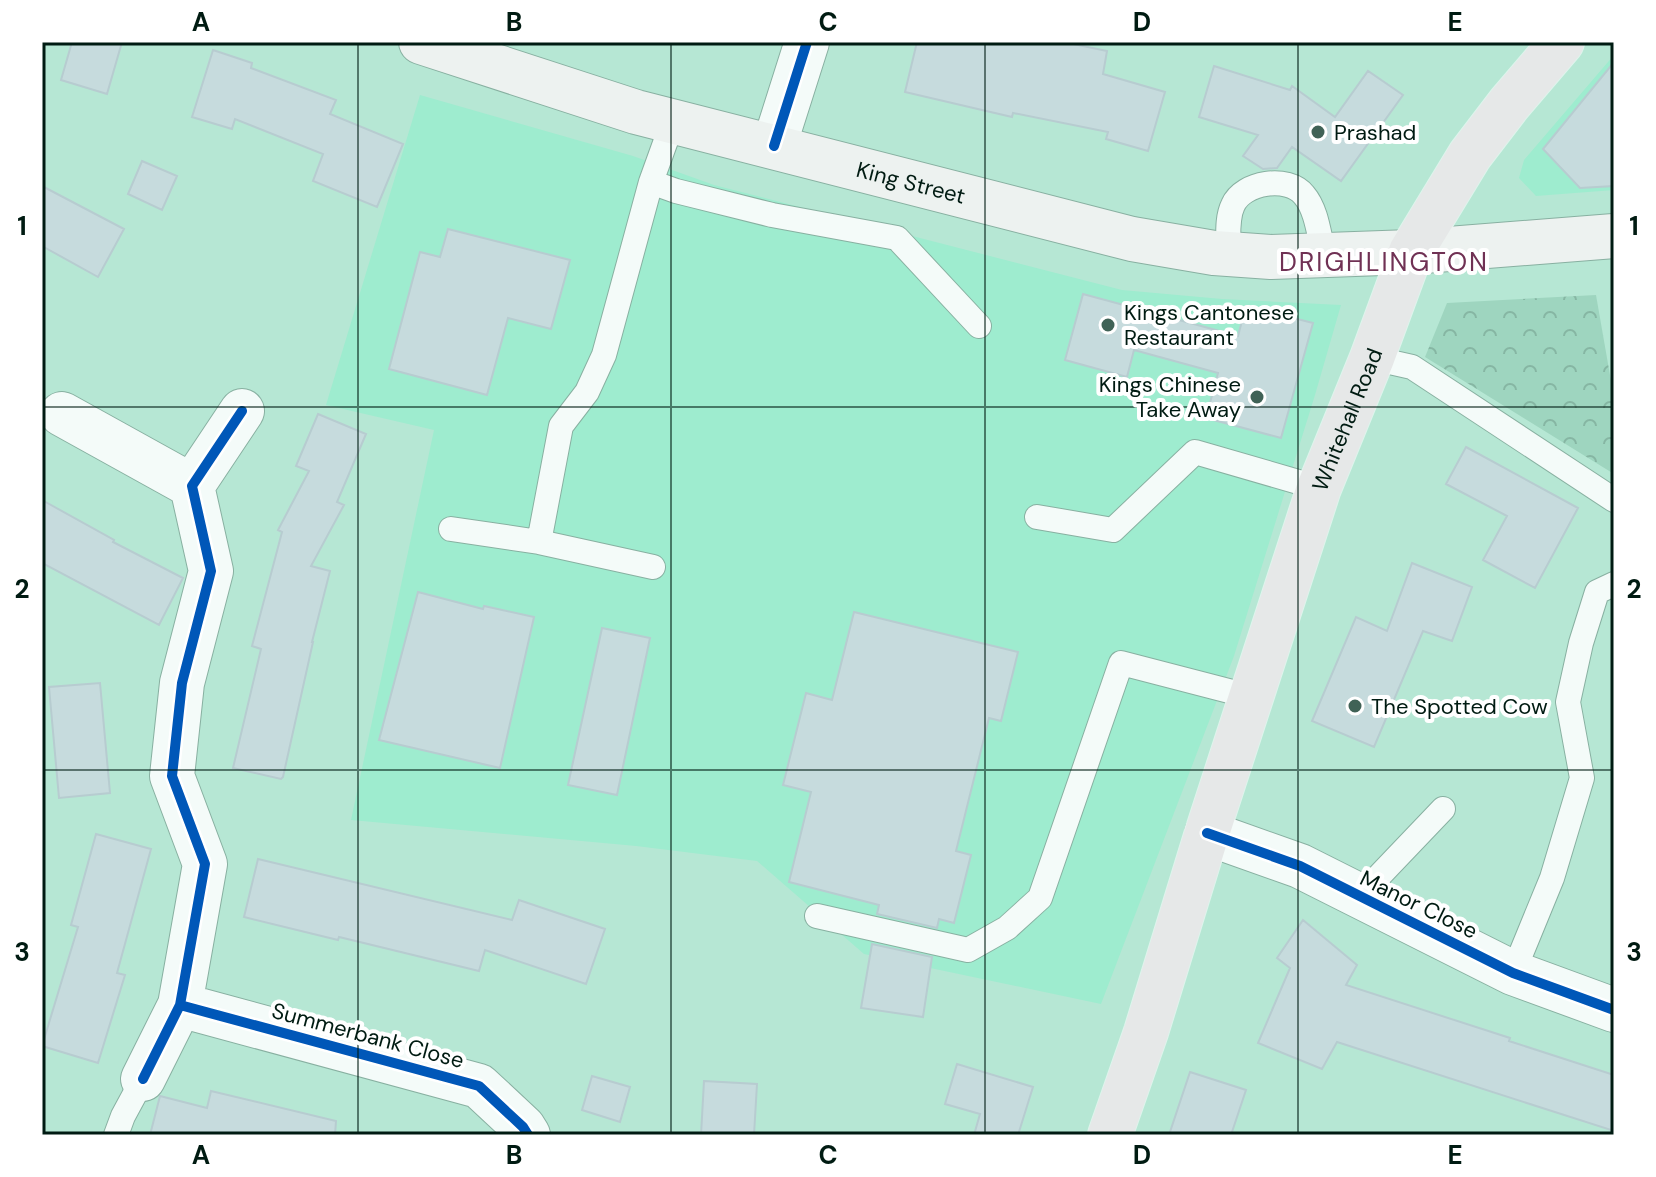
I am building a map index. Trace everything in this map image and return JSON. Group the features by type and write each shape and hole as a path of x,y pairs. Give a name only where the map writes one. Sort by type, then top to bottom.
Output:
{"main road":[{"name":"King Street","path":"421,42 636,112 1132,239 1228,255 1271,257 1411,252 1614,236"},
{"name":"Whitehall Road","path":"1110,1135 1146,1032 1319,488 1411,252 1470,155 1562,42"}],"street":[{"path":"774,146 807,42"},
{"path":"143,1079 180,1005 205,864 172,776 182,683 211,571 192,486 242,411"},
{"path":"62,414 192,486"},
{"name":"Manor Close","path":"1207,833 1300,866 1513,973 1614,1010"},
{"name":"Summerbank Close","path":"180,1005 479,1086 528,1135"}],"lane":[{"path":"539,542 561,426 587,392 604,355 651,182 673,121"},
{"path":"651,182 772,215 897,238 979,326"},
{"path":"1228,255 1229,216 1238,196 1259,186 1283,183 1302,191 1309,201 1324,255"},
{"path":"1372,358 1412,367 1614,500"},
{"path":"1037,517 1113,530 1195,452 1319,488"},
{"path":"451,529 539,542 653,567"},
{"path":"1513,973 1552,878 1582,778 1568,702 1581,643 1597,592 1614,584"},
{"path":"817,916 968,950 1007,928 1040,898 1121,663 1252,697"},
{"path":"1359,897 1443,809"},
{"path":"116,1135 143,1079"}],"shaded area":[{"path":"1614,55 1614,190 1536,196 1519,178 1524,160"},
{"path":"420,95 633,156 714,185 1122,290 1341,305 1234,656 1101,1004 864,954 757,861 636,846 351,820 434,430 326,405"}],"green space":[{"path":"1596,295 1614,398 1614,474 1425,357 1447,303"}],"building":[{"path":"72,42 122,42 107,94 61,80"},
{"path":"917,42 1064,42 1107,51 1103,74 1165,92 1148,151 1106,139 1108,132 1013,113 1012,117 905,92"},
{"path":"213,50 252,63 251,68 336,100 330,114 403,144 377,207 313,181 323,154 235,119 232,129 192,117"},
{"path":"1614,62 1614,186 1580,188 1543,149"},
{"name":"Prashad","path":"1214,66 1290,90 1292,86 1335,117 1368,71 1403,95 1341,181 1292,147 1277,168 1263,169 1243,156 1258,135 1199,117"},
{"path":"142,161 177,176 162,210 128,194"},
{"path":"42,186 124,229 98,277 42,246"},
{"path":"448,229 570,260 551,329 508,318 487,395 389,369 420,252 440,257"},
{"path":"1083,294 1238,336 1246,306 1313,323 1281,438 1206,418 1218,373 1134,350 1127,377 1065,360"},
{"path":"318,414 366,434 337,502 344,505 311,566 330,571 281,779 233,768 261,649 252,646 282,532 278,530 309,471 296,466"},
{"path":"1466,447 1578,508 1535,588 1483,560 1507,516 1446,484"},
{"path":"42,500 183,578 159,625 42,563"},
{"path":"1412,563 1472,587 1452,641 1423,631 1374,747 1312,721 1356,617 1387,631"},
{"path":"418,592 483,609 484,606 534,617 500,768 379,740"},
{"path":"854,612 1018,652 1001,721 989,718 956,851 971,855 954,923 939,919 937,928 877,914 879,905 789,882 811,792 783,785 806,693 832,700"},
{"path":"602,628 650,638 617,795 568,785"},
{"path":"100,683 110,793 59,798 49,687"},
{"path":"96,834 151,849 117,973 125,975 98,1063 42,1046 78,927 71,925"},
{"path":"258,859 512,920 519,900 605,929 586,984 485,950 479,971 244,917"},
{"path":"1303,920 1357,965 1346,985 1614,1075 1614,1131 1337,1042 1322,1069 1258,1043 1290,968 1277,958"},
{"path":"872,944 932,957 923,1017 861,1008"},
{"path":"957,1064 1033,1087 1018,1135 974,1135 980,1114 945,1104"},
{"path":"1190,1072 1246,1090 1231,1135 1169,1135"},
{"path":"592,1076 630,1087 620,1122 582,1110"},
{"path":"704,1081 757,1084 754,1135 701,1135"},
{"path":"211,1091 336,1121 335,1135 150,1135 160,1096 207,1108"}],"cycle path":[{"path":"774,146 807,42"},
{"path":"143,1079 180,1005 205,864 172,776 182,683 211,571 192,486 242,411"},
{"path":"1207,833 1300,866 1513,973 1614,1010"},
{"path":"180,1005 479,1086 528,1135"}],"place":[{"name":"Prashad","path":"1318,132"},
{"name":"Kings Cantonese Restaurant","path":"1108,325"},
{"name":"Kings Chinese Take Away","path":"1257,397"},
{"name":"The Spotted Cow","path":"1355,706"}],"district":[{"name":"DRIGHLINGTON","path":"1384,262"}]}
